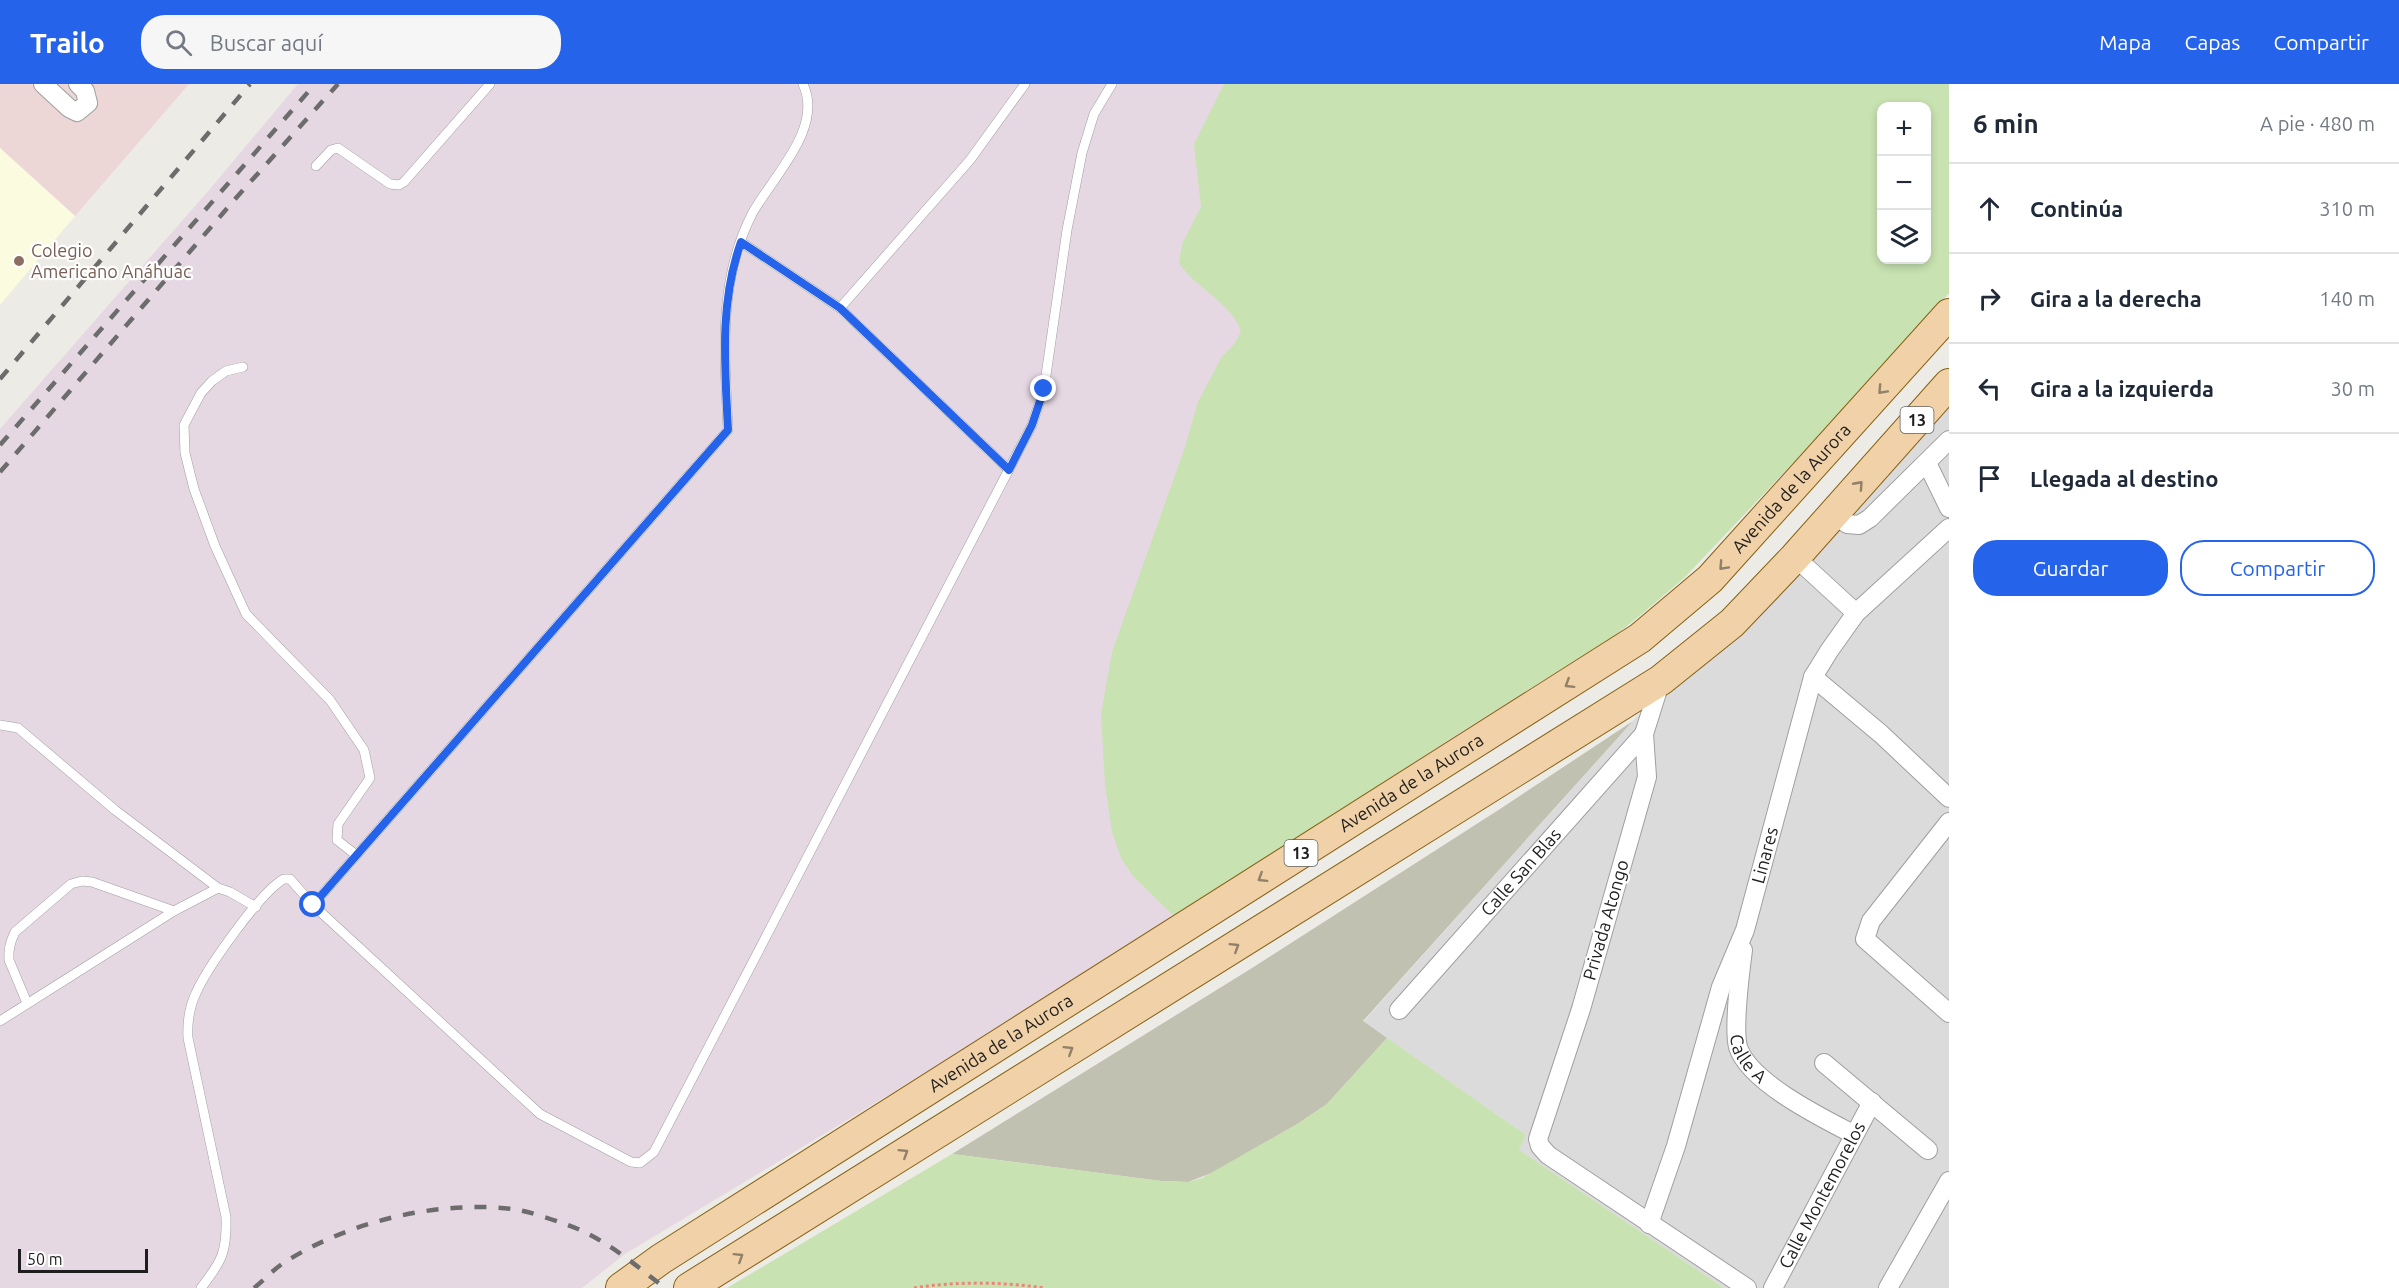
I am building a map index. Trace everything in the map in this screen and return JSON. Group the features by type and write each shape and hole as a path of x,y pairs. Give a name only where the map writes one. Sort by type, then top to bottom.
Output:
{"main road":[{"name":"Avenida de la Aurora","path":"621,1288 701,1234 1640,638 1710,579 1922,347 1949,314"},
{"path":"1922,347 1916,369 1920,380 1930,388 1946,387"},
{"name":"13","path":"689,1288 1661,680 1732,623 1795,557 1946,387"},
{"path":"1851,423 1864,421 1875,424 1885,439 1885,456"}],"street":[{"path":"43,84 69,108 77,112 88,103 85,91 78,84"},
{"path":"1833,513 1848,524 1859,525 1870,518 1949,440"},
{"path":"1927,463 1949,508"},
{"name":"Linares","path":"1649,1224 1676,1146 1721,987 1744,930 1813,677 1856,614 1949,528"},
{"path":"1795,557 1856,614"},
{"path":"1813,677 1881,734 1949,798"},
{"name":"Privada Atongo","path":"1649,1224 1548,1155 1540,1146 1538,1139 1581,1010 1647,777 1644,734 1661,680"},
{"name":"Calle San Blas","path":"1399,1010 1644,734"},
{"path":"1949,822 1871,921 1865,939 1949,1013"},
{"name":"Calle A","path":"1744,930 1737,1038 1743,1057 1757,1074 1775,1088 1854,1134"},
{"path":"1824,1063 1928,1150"},
{"name":"Calle Montemorelos","path":"1773,1288 1872,1102"},
{"path":"1888,1288 1949,1181"},
{"path":"1649,1224 1747,1288"}],"lane":[{"path":"316,166 331,150 338,148 390,184 399,185 490,84"},
{"path":"313,905 728,430 724,330 733,263 751,216 806,126 809,106 803,84"},
{"path":"840,308 970,160 1024,84"},
{"path":"201,1288 220,1263 225,1246 226,1217 188,1038 187,1018 197,991 225,944 280,881 287,879 540,1114 622,1159 640,1163 647,1160 654,1152 1032,425 1044,389 1067,230 1082,153 1094,114 1112,84"},
{"path":"741,242 840,308 1009,470"},
{"path":"243,367 226,371 201,393 184,425 185,453 194,489 215,546 246,614 330,700 364,750 369,778 338,824 337,840 356,855"},
{"path":"0,725 18,728 115,810 218,888 256,907"},
{"path":"27,1003 9,960 11,939 15,932 71,884 82,881 92,882 174,910"},
{"path":"0,1021 174,910 218,888"}],"path":[{"path":"914,1288 969,1283 1020,1284 1045,1288"}],"shaded area":[{"path":"0,84 189,84 75,216 0,148"},
{"path":"298,84 1949,84 1949,293 1896,354 1685,577 1614,636 1459,733 1158,929 625,1254 582,1288 0,1288 0,429 209,190"},
{"name":"Colegio Americano Anáhuac","path":"0,148 75,216 0,305"},
{"path":"1949,369 1949,1288 1724,1288 1519,1150 1526,1135 1363,1022"},
{"path":"1633,721 1363,1021 1387,1038 1327,1104 1299,1123 1214,1172 1188,1182 1161,1181 952,1154 1252,968"}],"green space":[{"path":"1224,84 1949,84 1949,293 1896,354 1685,577 1614,636 1459,733 1176,918 1133,876 1121,858 1112,832 1105,784 1101,714 1112,652 1184,450 1198,402 1221,358 1235,343 1241,331 1229,311 1194,280 1179,263 1182,244 1201,207 1194,144"},
{"path":"1387,1038 1526,1135 1519,1150 1724,1288 727,1288 952,1154 1161,1181 1188,1182 1202,1178 1299,1123 1327,1104"}],"railway":[{"path":"0,379 250,84"},
{"path":"0,445 315,84"},
{"path":"0,472 236,198 338,84"},
{"path":"254,1288 282,1264 334,1236 393,1217 423,1211 484,1207 520,1210 578,1229 612,1248 665,1288"}],"place":[{"name":"Colegio Americano Anáhuac","path":"19,261"}],"route":[{"path":"313,905 728,430 724,330 733,263 741,242 840,308 1009,470 1032,425 1044,389"}]}
